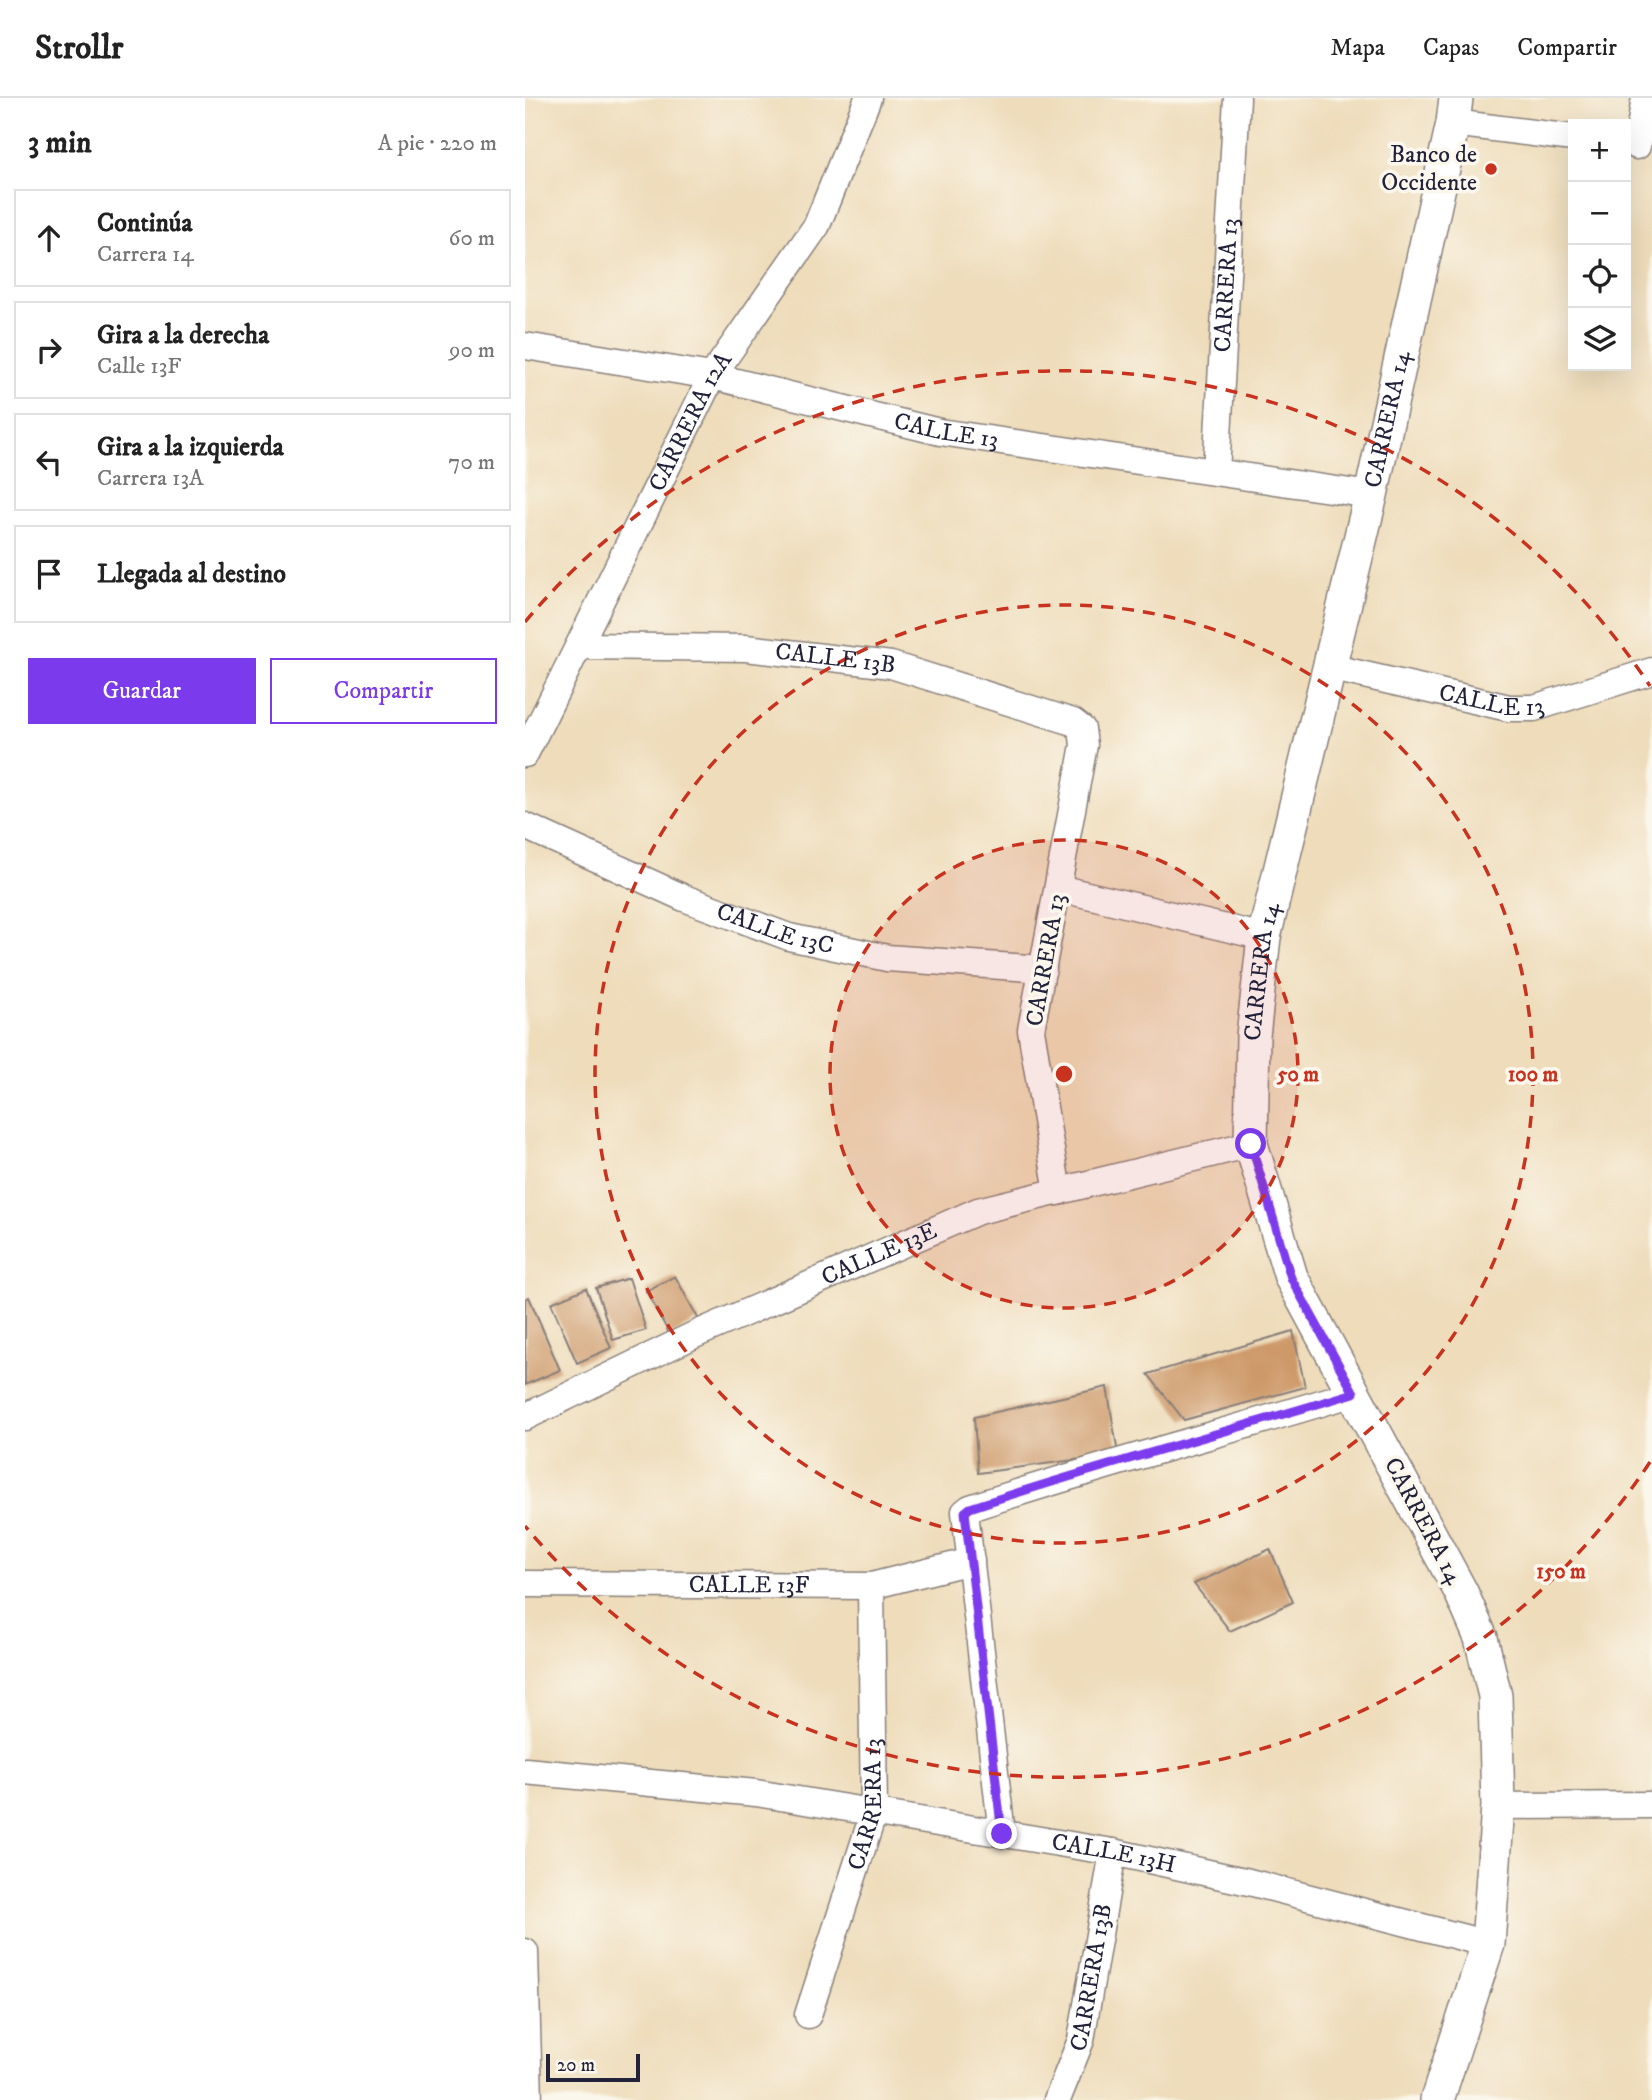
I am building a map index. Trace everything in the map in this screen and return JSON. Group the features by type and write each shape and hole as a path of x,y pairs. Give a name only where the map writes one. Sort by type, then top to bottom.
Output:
{"street":[{"name":"CARRERA 12A","path":"525,754 712,376 817,225 868,98"},
{"name":"CARRERA 13","path":"1216,472 1237,98"},
{"path":"1638,146 1645,98"},
{"path":"1454,110 1568,137"},
{"name":"CARRERA 14","path":"1437,2100 1488,1944 1498,1805 1495,1696 1481,1638 1461,1592 1291,1278 1251,1144 1253,1036 1264,937 1371,495 1454,110"},
{"name":"CALLE 13","path":"525,346 712,376 940,432 1371,495"},
{"name":"CALLE 13B","path":"579,646 746,648 891,665 1073,722 1082,729"},
{"name":"CALLE 13","path":"1329,667 1509,708 1534,708 1652,671"},
{"name":"CARRERA 13","path":"1058,1192 1031,1030 1084,745 1082,729"},
{"name":"CALLE 13C","path":"525,826 684,898 789,937 887,958 1043,969"},
{"path":"1058,888 1264,937"},
{"name":"CALLE 13E","path":"525,1417 692,1336 978,1211 1251,1144"},
{"path":"1002,1834 965,1512 1075,1473 1264,1421 1354,1393"},
{"name":"CALLE 13F","path":"525,1584 871,1586 971,1561"},
{"name":"CARRERA 13","path":"808,2015 874,1812 871,1586"},
{"name":"CALLE 13H","path":"525,1771 756,1793 1112,1852 1249,1882 1488,1944"},
{"path":"1498,1805 1652,1805"},
{"name":"CARRERA 13B","path":"1057,2100 1081,2040 1112,1852"},
{"path":"525,1952 529,2100"}],"building":[{"path":"675,1276 699,1320 670,1335 646,1291"},
{"path":"629,1278 646,1330 613,1340 596,1288"},
{"path":"586,1288 611,1348 577,1363 551,1303"},
{"path":"529,1297 560,1370 525,1385 525,1299"},
{"path":"1293,1331 1305,1387 1184,1420 1148,1374"},
{"path":"1107,1387 1118,1454 978,1473 974,1417"},
{"path":"1270,1549 1293,1602 1230,1631 1194,1584"}],"place":[{"name":"Banco de Occidente","path":"1491,169"}],"route":[{"path":"1002,1834 965,1512 1075,1473 1264,1421 1354,1393 1291,1278 1251,1144"}]}
